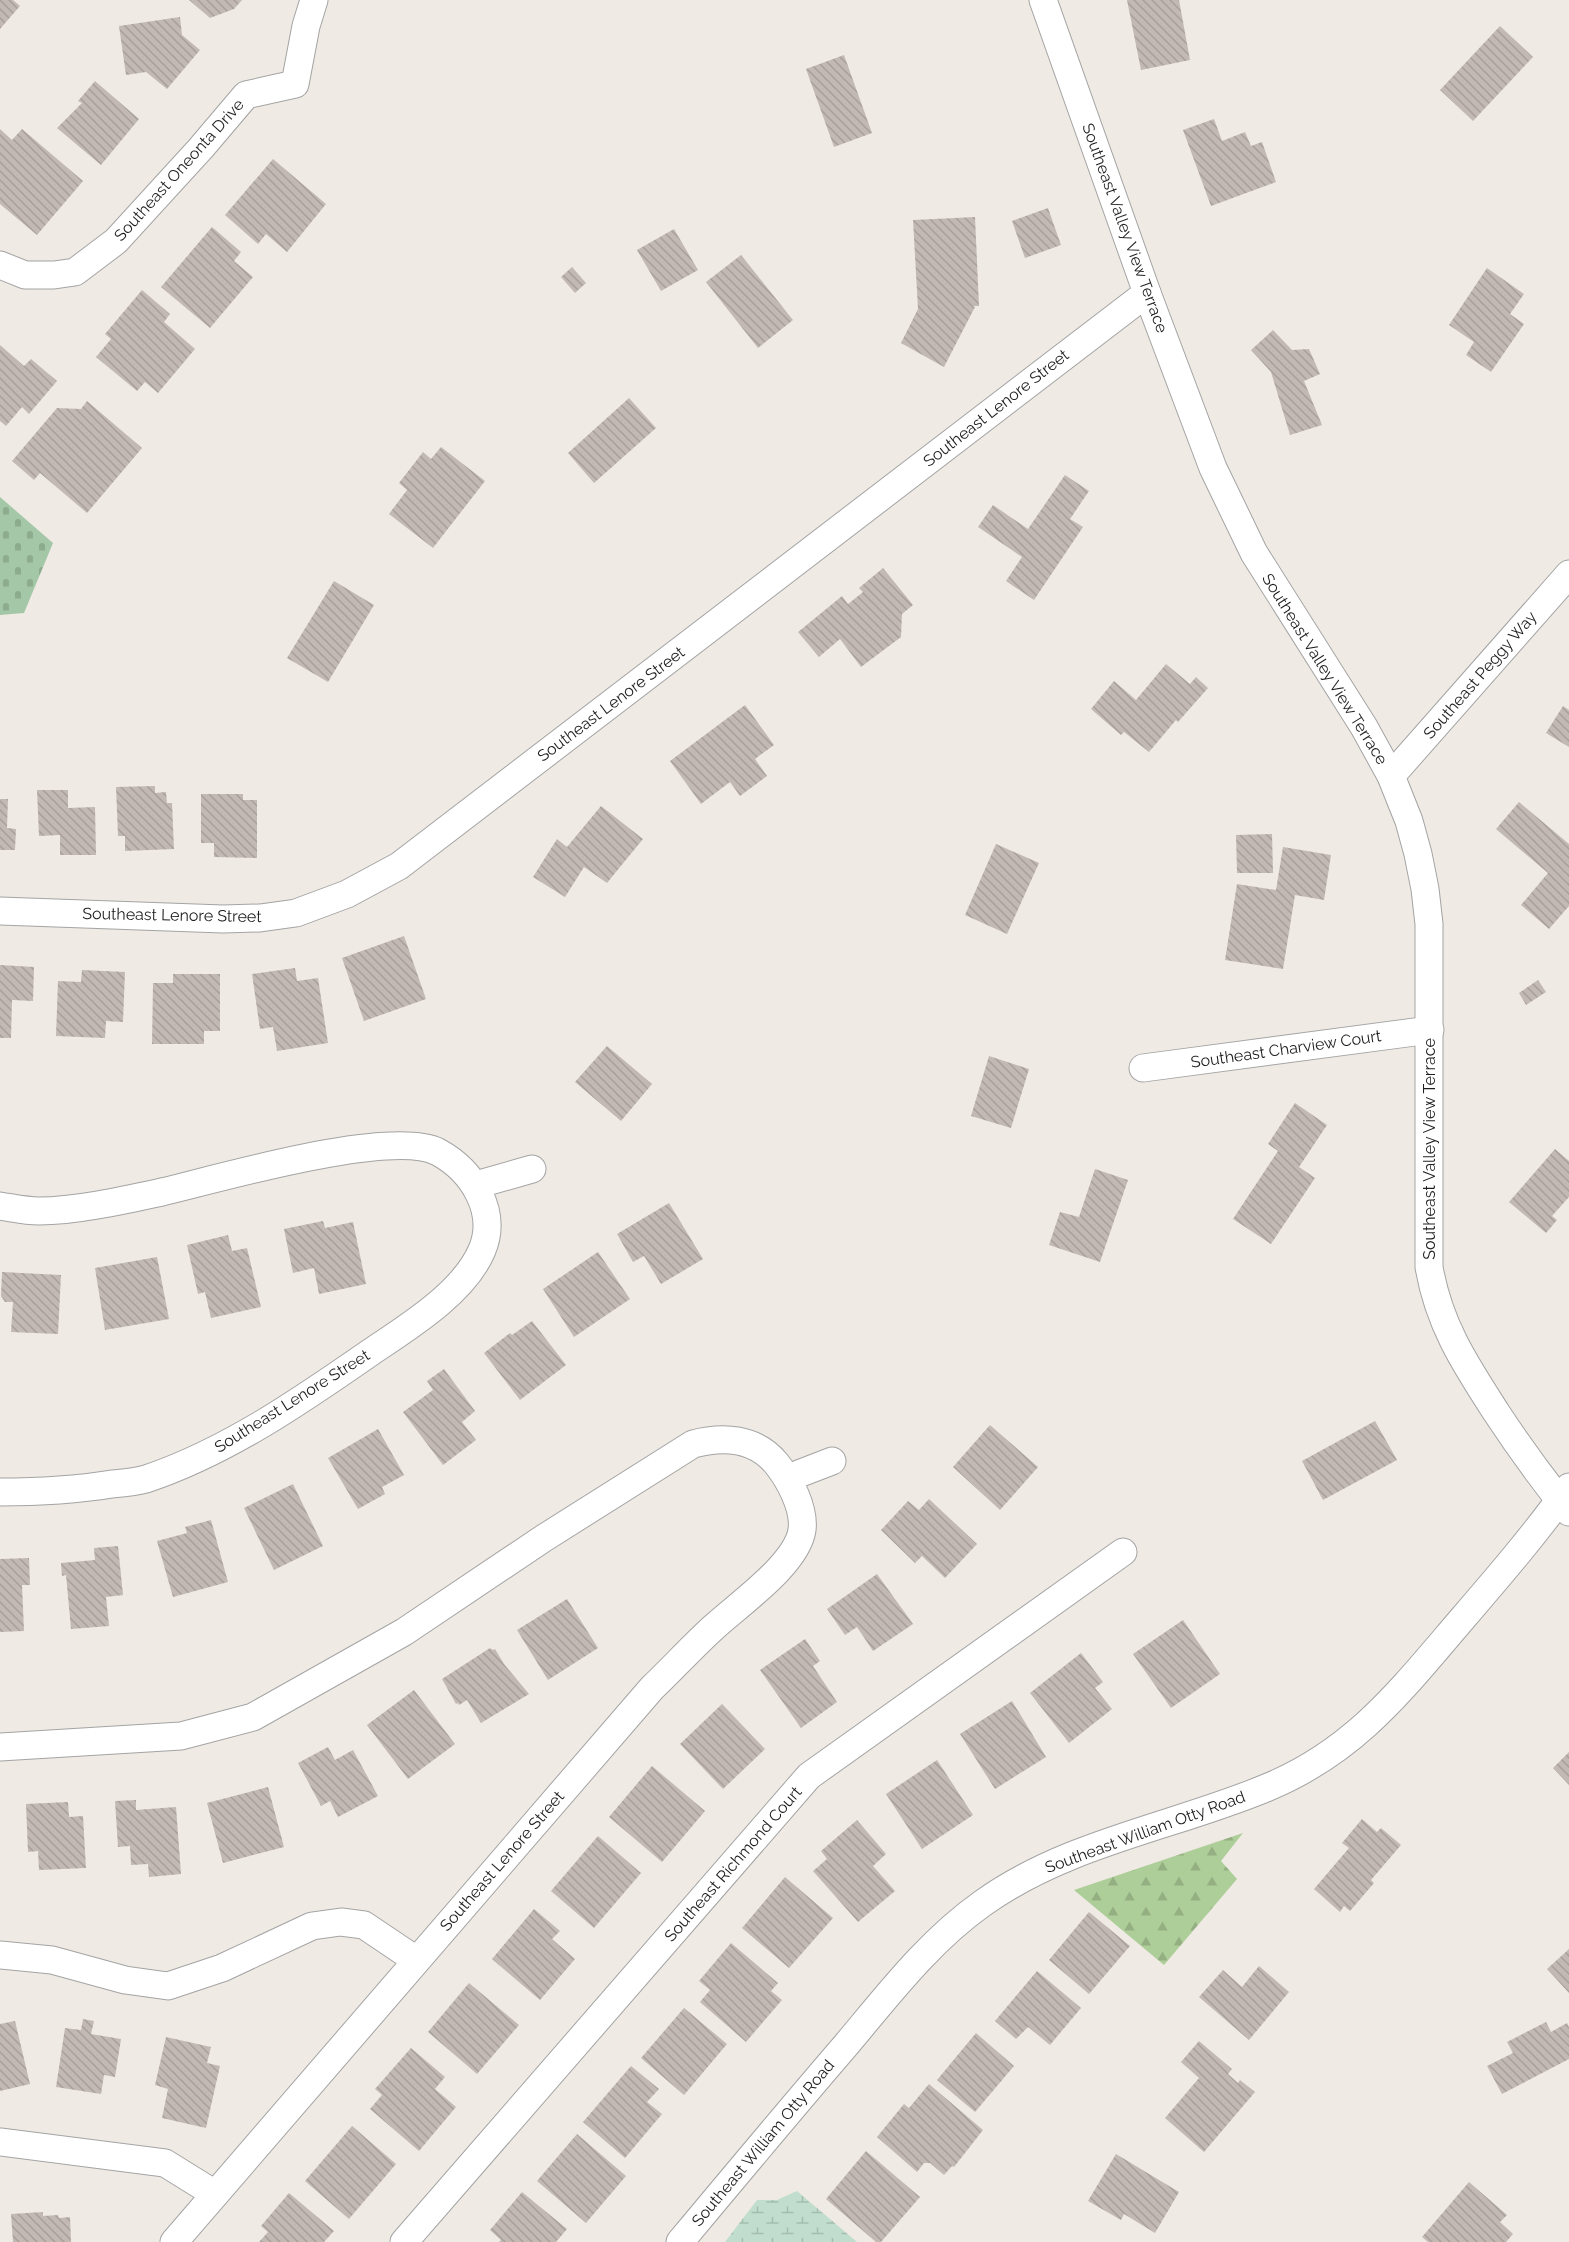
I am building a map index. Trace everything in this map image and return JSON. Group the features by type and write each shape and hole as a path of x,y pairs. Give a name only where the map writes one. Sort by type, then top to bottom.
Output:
{"street":[{"name":"Southeast Oneonta Drive","path":"0,265 25,275 75,272 116,241 246,95 295,84 306,26 314,0"},
{"name":"Southeast Valley View Terrace","path":"1044,0 1213,468 1254,553 1364,727 1391,776 1409,821 1425,889 1429,924 1429,1268 1434,1297 1462,1359 1539,1476 1566,1500"},
{"name":"Southeast Lenore Street","path":"0,911 260,918 296,912 337,897 399,866 1148,292"},
{"name":"Southeast Peggy Way","path":"1391,776 1569,574"},
{"name":"Southeast Charview Court","path":"1143,1068 1430,1030"},
{"name":"Southeast Lenore Street","path":"0,1206 39,1211 83,1206 161,1192 249,1170 357,1149 420,1146 438,1152 476,1185 486,1210 489,1230 482,1252 466,1275 432,1310 273,1417 202,1456 143,1480 39,1492 0,1492"},
{"path":"476,1185 532,1169"},
{"name":"Southeast Lenore Street","path":"0,1747 181,1736 253,1717 404,1632 544,1538 693,1444 711,1439 745,1441 768,1454 794,1489 802,1530 789,1557 773,1575 713,1628 652,1688 174,2242"},
{"path":"788,1478 832,1461"},
{"name":"Southeast William Otty Road","path":"680,2242 890,1992 960,1921 1006,1888 1038,1871 1081,1852 1266,1788 1343,1745 1371,1722 1411,1680 1566,1500"},
{"name":"Southeast Richmond Court","path":"404,2242 809,1776 1123,1552"},
{"path":"0,1955 52,1960 125,1980 168,1986 222,1968 312,1926 341,1922 364,1925 416,1960"},
{"path":"0,2142 165,2163 215,2194"}],"green space":[{"path":"0,497 53,543 24,613 0,615"},
{"path":"1243,1833 1221,1861 1237,1879 1164,1965 1074,1890"},
{"path":"797,2191 857,2242 725,2242 757,2200 777,2200"}],"building":[{"path":"0,0 13,0 20,6 0,29"},
{"path":"189,0 242,0 234,9 210,18"},
{"path":"1127,0 1179,0 1190,60 1141,70"},
{"path":"180,17 182,35 200,50 167,89 146,72 126,75 119,26"},
{"path":"1500,26 1533,57 1473,121 1440,90"},
{"path":"844,55 872,133 834,147 806,69"},
{"path":"95,81 139,119 101,165 57,128 82,103 78,101"},
{"path":"1214,119 1222,141 1245,132 1251,146 1262,142 1276,182 1211,206 1183,130"},
{"path":"0,129 12,140 22,129 83,181 37,235 0,204"},
{"path":"273,159 326,204 287,252 266,234 258,244 225,215"},
{"path":"1048,208 1061,245 1025,258 1012,221"},
{"path":"975,217 979,306 973,306 975,307 944,367 901,343 918,309 913,220"},
{"path":"212,227 241,252 234,261 253,277 210,328 161,287"},
{"path":"674,229 698,270 661,291 637,250"},
{"path":"741,255 793,320 758,348 706,282"},
{"path":"572,267 586,283 575,293 561,277"},
{"path":"1487,268 1524,294 1510,314 1524,324 1491,372 1466,355 1474,342 1449,325"},
{"path":"142,290 170,314 164,322 195,349 158,393 145,382 137,391 96,357 111,339 105,334"},
{"path":"1273,330 1292,350 1309,349 1320,374 1304,381 1322,425 1290,435 1271,372 1251,350"},
{"path":"0,345 24,366 31,359 57,381 29,414 22,407 6,426 0,421"},
{"path":"629,398 656,428 594,483 568,453"},
{"path":"87,401 142,448 87,513 40,473 34,480 12,461 57,408 81,409"},
{"path":"441,447 485,481 433,548 389,514 407,490 399,483 423,452 431,459"},
{"path":"1065,475 1089,491 1070,519 1083,527 1034,600 1006,581 1022,557 978,527 993,505 1028,529"},
{"path":"883,568 913,605 902,614 901,637 861,667 840,639 819,657 798,632 842,596 848,604 863,592 859,588"},
{"path":"334,581 374,605 328,682 287,658"},
{"path":"1166,664 1190,684 1196,677 1208,688 1178,722 1176,720 1149,752 1124,732 1121,735 1091,709 1114,681 1136,700"},
{"path":"745,705 774,745 755,759 767,776 740,796 730,782 701,804 670,761"},
{"path":"1563,706 1569,710 1569,747 1546,733"},
{"path":"155,786 155,793 166,792 167,803 172,803 174,849 125,851 125,836 118,836 116,787"},
{"path":"37,790 68,790 68,808 95,807 96,855 60,855 60,835 39,836"},
{"path":"201,794 243,794 243,800 257,800 257,858 214,857 214,843 201,843"},
{"path":"0,799 8,799 7,828 16,829 15,850 0,850"},
{"path":"1519,802 1569,844 1569,906 1549,929 1521,905 1548,873 1496,829"},
{"path":"601,806 643,839 607,883 584,867 565,897 533,877 557,839 567,847"},
{"path":"1272,834 1273,873 1237,873 1236,835"},
{"path":"996,844 1039,863 1007,934 965,915"},
{"path":"1283,847 1331,855 1324,900 1295,895 1283,969 1225,960 1237,884 1276,890"},
{"path":"404,936 426,999 364,1021 342,958"},
{"path":"0,965 34,967 33,1001 12,1000 11,1038 0,1038"},
{"path":"295,968 297,981 318,978 328,1043 277,1051 273,1027 260,1029 252,974"},
{"path":"82,970 125,972 123,1022 106,1021 105,1038 56,1036 58,981 81,982"},
{"path":"173,974 220,974 220,1031 204,1031 204,1044 152,1044 153,983 173,983"},
{"path":"1538,980 1546,992 1526,1005 1519,993"},
{"path":"607,1046 652,1084 621,1121 575,1082"},
{"path":"989,1056 1029,1069 1011,1128 971,1116"},
{"path":"1295,1103 1327,1125 1299,1167 1315,1178 1271,1244 1233,1219 1278,1151 1268,1144"},
{"path":"1555,1149 1569,1161 1569,1197 1552,1216 1557,1220 1546,1233 1509,1202"},
{"path":"1095,1169 1128,1180 1100,1262 1049,1245 1060,1212 1079,1217"},
{"path":"669,1203 703,1259 661,1284 644,1256 633,1262 617,1234"},
{"path":"323,1221 325,1228 353,1222 366,1284 319,1294 314,1268 293,1273 284,1229"},
{"path":"228,1235 232,1251 247,1248 261,1307 211,1318 205,1292 198,1294 187,1245"},
{"path":"598,1252 630,1299 574,1337 543,1289"},
{"path":"157,1257 169,1319 105,1330 95,1268"},
{"path":"2,1272 61,1275 58,1334 11,1332 13,1302 5,1302 1,1296"},
{"path":"532,1321 566,1365 520,1400 484,1353 510,1333 512,1335"},
{"path":"444,1369 475,1411 462,1422 476,1440 443,1465 403,1412 433,1390 427,1381"},
{"path":"1375,1421 1397,1460 1323,1500 1302,1461"},
{"path":"990,1425 1038,1467 1000,1510 953,1467"},
{"path":"378,1429 404,1475 382,1487 385,1494 358,1509 328,1458"},
{"path":"293,1484 323,1546 274,1570 244,1508"},
{"path":"929,1499 977,1544 945,1578 922,1556 915,1563 881,1530 908,1501 919,1510"},
{"path":"211,1520 228,1582 173,1597 157,1541 187,1533 185,1527"},
{"path":"118,1546 123,1595 106,1597 109,1626 71,1629 66,1575 62,1576 61,1563 95,1560 94,1548"},
{"path":"29,1558 30,1585 22,1585 24,1631 0,1632 0,1559"},
{"path":"877,1574 913,1624 873,1651 857,1627 845,1635 827,1609"},
{"path":"567,1599 598,1648 548,1680 517,1630"},
{"path":"1183,1620 1220,1674 1171,1708 1133,1654"},
{"path":"805,1639 820,1661 813,1666 837,1702 801,1728 760,1670"},
{"path":"490,1648 495,1649 504,1664 529,1694 481,1723 467,1700 459,1705 456,1704 442,1679"},
{"path":"1081,1653 1103,1682 1095,1688 1112,1709 1069,1743 1030,1693"},
{"path":"414,1690 455,1744 408,1779 367,1725"},
{"path":"1012,1701 1046,1757 995,1789 960,1734"},
{"path":"722,1704 765,1749 723,1789 680,1744"},
{"path":"328,1747 335,1760 353,1750 378,1796 338,1817 330,1801 321,1806 298,1763"},
{"path":"1569,1752 1569,1785 1553,1768"},
{"path":"937,1760 973,1815 922,1849 886,1794"},
{"path":"652,1766 705,1811 662,1862 609,1817"},
{"path":"268,1787 284,1847 223,1863 207,1803"},
{"path":"136,1800 136,1810 176,1807 181,1874 149,1877 148,1864 131,1865 130,1846 118,1847 115,1801"},
{"path":"68,1802 69,1817 83,1816 86,1868 39,1870 38,1851 28,1852 26,1804"},
{"path":"1362,1819 1377,1832 1381,1828 1401,1845 1371,1880 1374,1883 1350,1911 1344,1906 1340,1912 1314,1889 1349,1848 1342,1843"},
{"path":"857,1820 886,1854 873,1866 895,1891 858,1922 813,1871 827,1859 821,1851"},
{"path":"598,1836 641,1873 594,1928 551,1891"},
{"path":"785,1877 833,1918 789,1968 742,1928"},
{"path":"534,1909 560,1931 552,1939 575,1959 540,2000 492,1959"},
{"path":"1089,1912 1130,1946 1089,1994 1049,1960"},
{"path":"731,1943 778,1983 771,1991 782,2000 746,2042 700,2002 710,1990 699,1981"},
{"path":"1569,1949 1569,1993 1547,1969"},
{"path":"1259,1966 1289,1992 1249,2040 1199,1997 1223,1970 1242,1987"},
{"path":"1037,1971 1081,2008 1050,2045 1028,2027 1016,2039 995,2021"},
{"path":"469,1983 519,2025 477,2074 428,2032"},
{"path":"684,2008 727,2044 684,2095 641,2058"},
{"path":"83,2019 94,2021 91,2034 121,2039 115,2077 104,2075 101,2094 56,2087 65,2028 81,2030"},
{"path":"15,2021 30,2084 0,2091 0,2024"},
{"path":"1546,2022 1551,2032 1567,2023 1569,2059 1502,2094 1487,2066 1513,2053 1507,2042"},
{"path":"976,2033 1014,2066 975,2112 937,2080"},
{"path":"166,2037 211,2047 207,2063 220,2066 206,2128 162,2118 168,2089 155,2085"},
{"path":"1199,2041 1232,2069 1228,2074 1238,2083 1240,2080 1255,2092 1204,2152 1165,2118 1199,2078 1181,2062"},
{"path":"411,2048 445,2077 435,2089 456,2107 419,2151 370,2109 382,2095 375,2089"},
{"path":"631,2066 659,2089 647,2102 662,2114 625,2158 583,2122"},
{"path":"929,2084 983,2130 954,2167 952,2166 944,2175 930,2163 924,2163 917,2172 877,2137 904,2104 909,2108"},
{"path":"352,2126 396,2164 349,2219 305,2181"},
{"path":"577,2134 626,2176 586,2223 537,2181"},
{"path":"866,2151 920,2197 881,2242 876,2242 826,2199"},
{"path":"1116,2154 1179,2192 1155,2233 1124,2214 1121,2220 1088,2201"},
{"path":"1469,2182 1507,2215 1500,2222 1513,2234 1506,2242 1428,2242 1422,2237"},
{"path":"522,2192 567,2229 556,2242 499,2242 501,2240 490,2230"},
{"path":"289,2193 334,2231 324,2242 259,2242 268,2232 261,2226"},
{"path":"43,2212 43,2216 70,2217 71,2242 13,2242 11,2214"}]}
